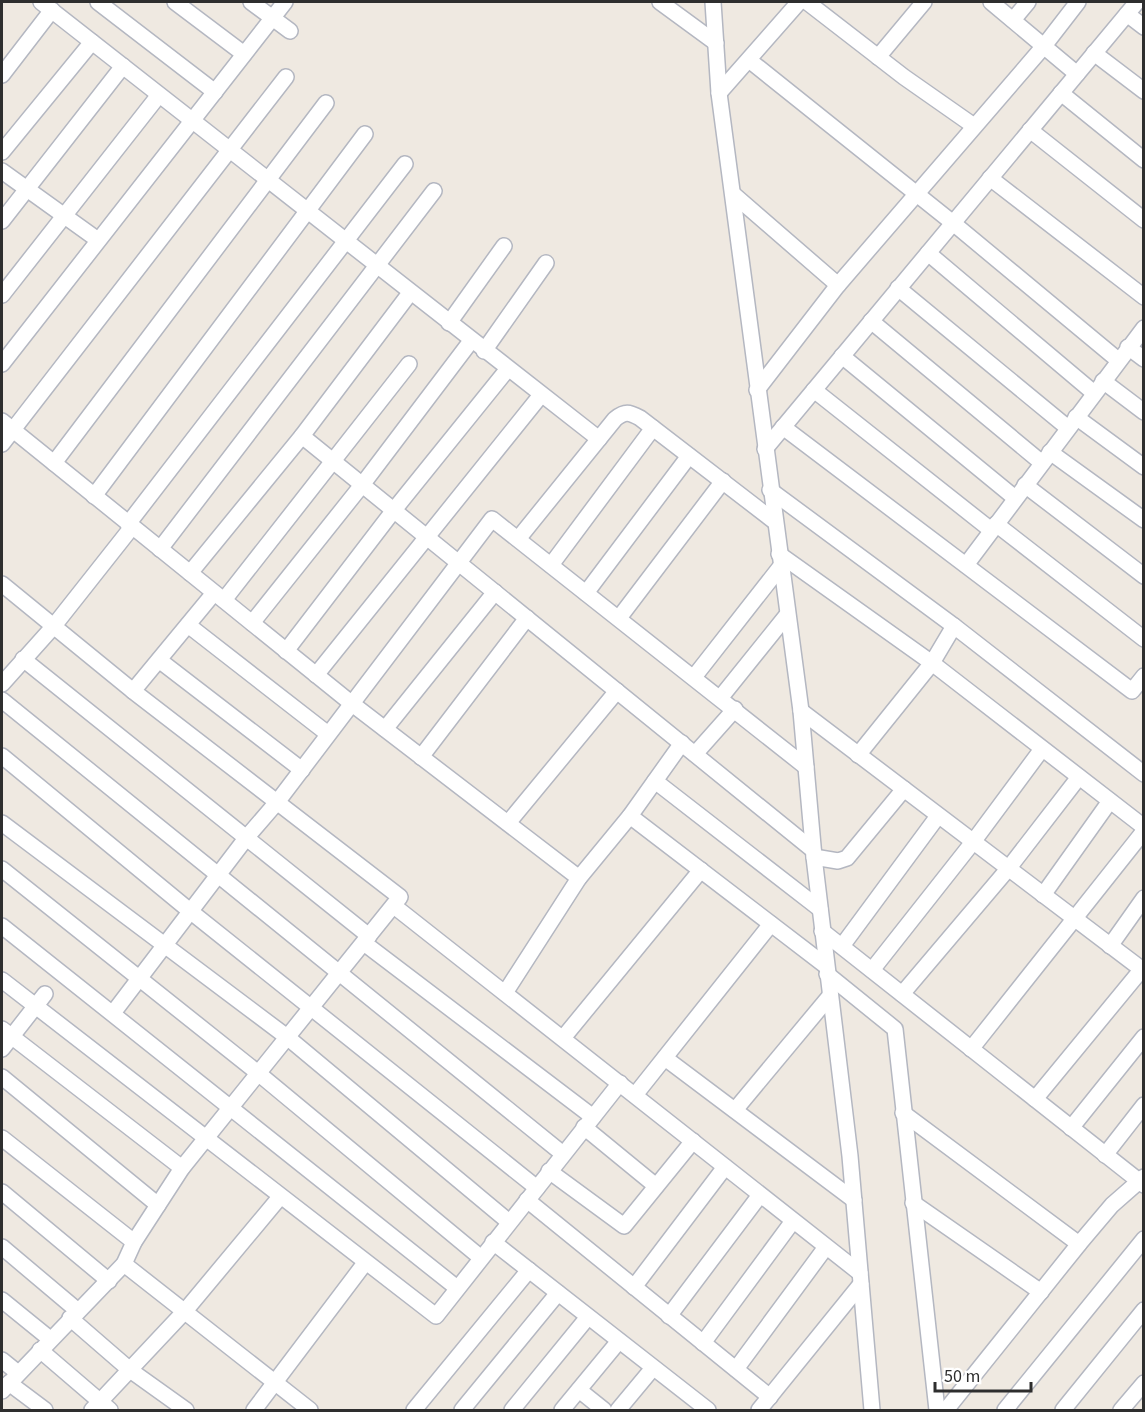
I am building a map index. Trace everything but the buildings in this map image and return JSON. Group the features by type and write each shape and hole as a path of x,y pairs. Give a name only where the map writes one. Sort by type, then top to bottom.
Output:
{"street":[{"path":"98,2 215,92"},
{"path":"175,2 244,54"},
{"path":"251,2 290,31"},
{"path":"2,363 285,2"},
{"path":"660,2 716,43"},
{"path":"713,2 719,93 756,390 801,711 813,854 854,1200 872,1410"},
{"path":"719,93 799,2"},
{"path":"807,2 878,57 974,126"},
{"path":"878,57 924,2"},
{"path":"991,2 1077,74"},
{"path":"1013,20 1029,2"},
{"path":"756,390 838,285 1044,46 1078,2"},
{"path":"765,449 1137,2"},
{"path":"2,75 47,6 507,370 599,439"},
{"path":"1127,14 1143,27"},
{"path":"2,152 92,42"},
{"path":"1094,53 1143,91"},
{"path":"749,60 953,223 1118,360"},
{"path":"2,221 123,66"},
{"path":"2,444 7,426 230,151 286,77"},
{"path":"1061,93 1143,160"},
{"path":"2,295 159,95"},
{"path":"54,463 326,103"},
{"path":"1030,130 1143,220"},
{"path":"94,496 365,134"},
{"path":"2,684 53,627 405,164"},
{"path":"2,171 98,240"},
{"path":"990,178 1143,297"},
{"path":"160,549 434,191"},
{"path":"733,194 838,285"},
{"path":"448,323 504,246"},
{"path":"928,252 1098,387 1143,412"},
{"path":"484,351 546,263"},
{"path":"898,288 1072,422 1143,467"},
{"path":"190,573 302,436 410,293"},
{"path":"871,321 1046,457 1143,520"},
{"path":"966,565 1143,328"},
{"path":"252,623 362,485 471,341"},
{"path":"1128,347 1143,359"},
{"path":"842,356 1015,498"},
{"path":"133,691 188,625 219,597 409,364"},
{"path":"286,651 394,510 507,370"},
{"path":"814,390 1143,639"},
{"path":"316,675 541,395"},
{"path":"518,539 599,439 623,413 629,412 640,418 774,521"},
{"path":"7,426 351,703 579,878"},
{"path":"783,427 1132,691 1143,676"},
{"path":"551,565 653,428"},
{"path":"302,436 682,743 813,854 838,861 847,858 903,789"},
{"path":"586,592 689,456"},
{"path":"619,618 723,482"},
{"path":"1025,485 1143,576"},
{"path":"770,490 954,626 1143,774"},
{"path":"112,1013 302,770 492,519 806,766"},
{"path":"780,560 932,663 1143,826"},
{"path":"694,677 780,560"},
{"path":"2,584 133,691 400,897 182,1168 134,1242 124,1264 10,1382"},
{"path":"385,729 495,592"},
{"path":"720,697 787,615"},
{"path":"421,757 527,618"},
{"path":"188,625 328,734"},
{"path":"858,755 932,663 954,626"},
{"path":"22,659 248,837 367,939 589,1122 656,1186"},
{"path":"159,660 302,770"},
{"path":"508,823 617,691"},
{"path":"2,700 563,1154"},
{"path":"694,754 735,710"},
{"path":"801,711 1143,970 1035,1099"},
{"path":"505,993 579,878 630,816 682,743"},
{"path":"872,970 973,842 1042,748"},
{"path":"2,756 190,911 312,1006 537,1188"},
{"path":"902,994 1008,869 1079,777"},
{"path":"655,781 820,909"},
{"path":"1043,895 1110,801"},
{"path":"630,816 771,924 895,1029 937,1410"},
{"path":"842,946 939,816"},
{"path":"2,823 287,1037 509,1222"},
{"path":"971,1048 1143,831"},
{"path":"2,869 258,1073 480,1257"},
{"path":"563,1038 701,870"},
{"path":"1110,946 1143,898"},
{"path":"394,906 826,1247 860,1278"},
{"path":"635,1095 771,924"},
{"path":"2,926 457,1288"},
{"path":"822,931 1071,1128 1142,1181 1112,1205 946,1410"},
{"path":"2,980 40,1000 205,1139 436,1317 480,1257 620,1083"},
{"path":"735,1110 829,997"},
{"path":"40,1000 5,1038 182,1168"},
{"path":"1071,1128 1143,1037"},
{"path":"665,1058 854,1200"},
{"path":"2,1077 158,1205"},
{"path":"1106,1155 1143,1105"},
{"path":"903,1113 1079,1244"},
{"path":"2,1138 134,1242"},
{"path":"549,1171 624,1226 693,1142"},
{"path":"634,1287 725,1167"},
{"path":"2,1192 110,1281"},
{"path":"669,1316 760,1195"},
{"path":"2,1300 101,1408 130,1370 185,1311 280,1197"},
{"path":"527,1200 770,1397"},
{"path":"913,1203 1041,1292"},
{"path":"704,1343 793,1221"},
{"path":"1005,1410 1143,1239"},
{"path":"492,1242 708,1410"},
{"path":"2,1247 130,1370 186,1410"},
{"path":"736,1369 826,1247"},
{"path":"254,1410 365,1263"},
{"path":"124,1264 310,1410"},
{"path":"414,1410 529,1270"},
{"path":"759,1410 860,1278"},
{"path":"462,1410 558,1293"},
{"path":"1063,1410 1143,1310"},
{"path":"512,1410 588,1317"},
{"path":"562,1410 618,1341"},
{"path":"2,1360 10,1382 45,1410"},
{"path":"618,1410 653,1368"},
{"path":"1121,1410 1143,1383"},
{"path":"579,1390 604,1410"}]}
